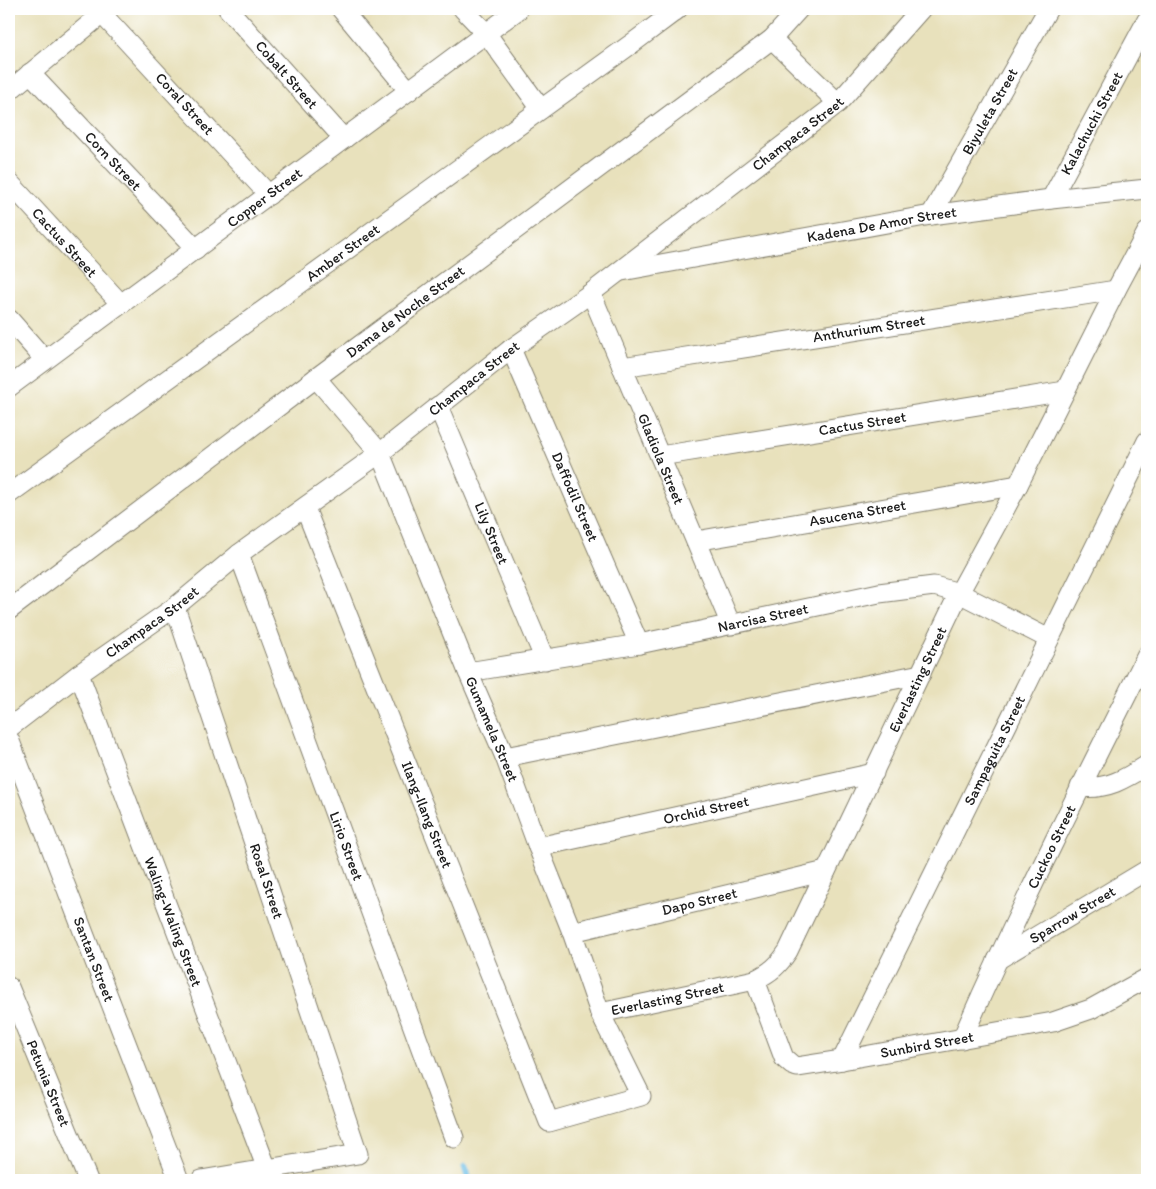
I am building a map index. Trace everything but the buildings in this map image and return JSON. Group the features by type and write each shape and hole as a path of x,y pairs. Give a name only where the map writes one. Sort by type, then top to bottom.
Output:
{"street":[{"name":"Cobalt Street","path":"228,9 344,139"},
{"path":"341,9 409,91"},
{"path":"463,9 486,33 542,109"},
{"name":"Copper Street","path":"9,387 518,9"},
{"name":"Amber Street","path":"9,494 678,9"},
{"name":"Dama de Noche Street","path":"9,610 316,378 772,39 799,9"},
{"name":"Champaca Street","path":"9,728 79,674 176,607 239,554 380,453 511,349 591,293 838,103 921,9"},
{"name":"Biyuleta Street","path":"931,215 1048,9"},
{"path":"9,91 105,11"},
{"name":"Coral Street","path":"105,11 269,195"},
{"name":"Kalachuchi Street","path":"1051,199 1147,20"},
{"path":"772,39 838,103"},
{"name":"Corn Street","path":"30,73 196,249"},
{"name":"Cactus Street","path":"9,182 121,304"},
{"name":"Kadena De Amor Street","path":"619,271 931,215 1051,199 1147,189"},
{"name":"Everlasting Street","path":"600,1013 755,980 769,973 778,965 788,951 959,593 1018,485 1064,391 1147,232"},
{"name":"Anthurium Street","path":"622,367 1116,290"},
{"name":"Gladiola Street","path":"591,293 731,624"},
{"path":"9,319 46,360"},
{"name":"Daffodil Street","path":"511,349 639,644"},
{"name":"Gumamela Street","path":"316,378 380,453 468,672 505,757 572,932 600,1013 641,1096"},
{"name":"Cactus Street","path":"660,456 1064,391"},
{"name":"Lily Street","path":"438,406 545,660"},
{"name":"Sampaguita Street","path":"842,1060 1147,441"},
{"name":"Asucena Street","path":"696,541 1018,485"},
{"name":"Ilang-Ilang Street","path":"305,508 549,1122 641,1096"},
{"name":"Lirio Street","path":"239,554 454,1138"},
{"name":"Narcisa Street","path":"468,672 639,644 879,593 934,586 959,593 1049,639"},
{"name":"Rosal Street","path":"176,607 358,1154 267,1169"},
{"name":"Cuckoo Street","path":"962,1039 997,960 1080,787 1147,655"},
{"name":"Waling-Waling Street","path":"79,674 267,1169"},
{"path":"505,757 921,674"},
{"name":"Santan Street","path":"9,739 179,1180"},
{"path":"1080,787 1094,788 1106,786 1124,779 1147,766"},
{"name":"Orchid Street","path":"538,846 874,772"},
{"name":"Sparrow Street","path":"997,960 1147,870"},
{"name":"Dapo Street","path":"572,932 826,871"},
{"name":"Sunbird Street","path":"755,980 784,1058 788,1063 797,1067 1053,1022 1091,1009 1147,978"},
{"name":"Petunia Street","path":"9,987 88,1180"},
{"path":"201,1180 267,1169"}],"waterway":[{"path":"465,1167 469,1180"}]}
